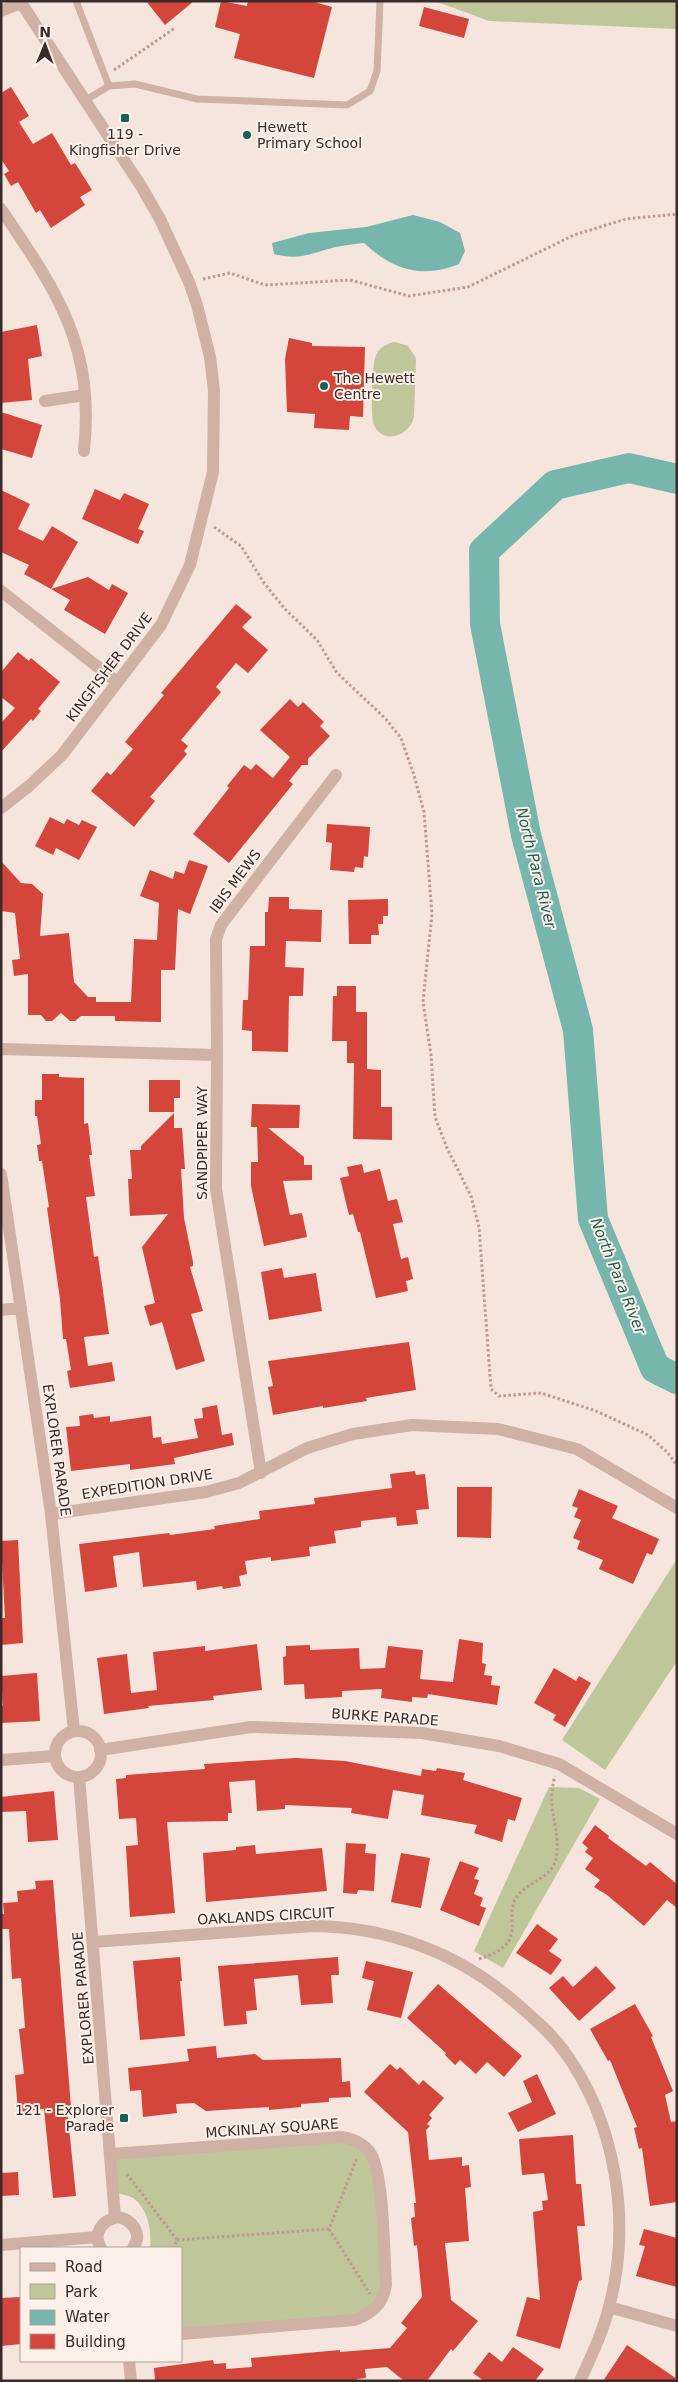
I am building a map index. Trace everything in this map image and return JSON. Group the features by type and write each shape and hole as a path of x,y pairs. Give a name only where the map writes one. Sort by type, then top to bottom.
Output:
{"street":[{"path":"1,11 20,2"},
{"name":"KINGFISHER DRIVE","path":"1,808 29,786 62,755 161,625 190,565 213,472 214,391 210,357 197,305 189,282 160,219 20,2"},
{"path":"1,209 48,278 68,320 83,365 87,416 84,451"},
{"path":"45,402 85,395"},
{"path":"1,591 117,682"},
{"name":"IBIS MEWS","path":"217,1055 215,966 216,939 221,925 336,775"},
{"path":"1,1049 217,1055"},
{"name":"SANDPIPER WAY","path":"217,1055 216,1189 261,1473"},
{"name":"EXPLORER PARADE","path":"1,1174 51,1514 74,1731"},
{"path":"1,1310 21,1308"},
{"name":"EXPEDITION DRIVE","path":"51,1514 206,1492 239,1483 307,1448 353,1434 412,1425 498,1429 577,1449 672,1506 677,1519"},
{"name":"BURKE PARADE","path":"100,1750 251,1727 334,1728 435,1735 498,1746 559,1764 677,1834"},
{"path":"74,1731 87,1733 94,1738 100,1750 98,1763 94,1771 79,1777 61,1770 55,1756 62,1738 74,1731"},
{"path":"1,1760 55,1756"},
{"name":"EXPLORER PARADE","path":"79,1777 112,2154 115,2217"},
{"name":"OAKLANDS CIRCUIT","path":"93,1942 280,1928 345,1927 372,1930 411,1942 470,1969 503,1992 553,2037 590,2094 602,2124 617,2193 617,2254 609,2307 580,2381"},
{"name":"MCKINLAY SQUARE","path":"112,2154 342,2137 362,2145"},
{"path":"182,2334 354,2320 368,2315 377,2307 385,2293 386,2285 378,2172 371,2154 362,2145"},
{"path":"1,2245 99,2243 103,2222 115,2217 125,2218 136,2229 138,2237 133,2247"},
{"path":"609,2307 677,2326"},
{"path":"129,2362 131,2381"}],"lane":[{"path":"76,1 109,86"},
{"path":"84,101 109,86 135,84 198,99 347,105 370,90 377,71 380,1"}],"path":[{"path":"113,71 175,28"},
{"path":"189,282 230,274 265,285 350,280 409,296 468,287 574,235 626,219 677,214"},
{"path":"202,522 220,530 241,546 274,596 317,640 337,673 385,718 401,738 414,775 424,812 432,914 423,1002 431,1055 435,1117 447,1148 470,1196 479,1227 491,1389 499,1396 541,1393 596,1411 648,1435 667,1452 677,1465"},
{"path":"470,1969 477,1960 496,1954 508,1943 514,1924 514,1905 519,1895 549,1873 557,1855 551,1809 551,1790 559,1764"},
{"path":"329,2230 362,2145"},
{"path":"112,2154 177,2240"},
{"path":"177,2240 329,2230"},
{"path":"329,2230 377,2307"},
{"path":"174,2247 177,2240"}],"green space":[{"path":"435,1 677,1 677,29 489,21"},
{"path":"395,342 408,346 416,358 414,417 412,423 402,433 390,436 378,431 374,425 372,412 373,379 376,355 384,346"},
{"path":"677,1559 677,1661 605,1770 562,1740"},
{"path":"549,1787 579,1788 600,1799 503,1968 474,1951"},
{"path":"342,2137 371,2154 386,2285 368,2315 182,2334 182,2247 150,2247 148,2221 142,2208 133,2198 114,2192 112,2154"}],"water":[{"path":"413,215 440,222 460,233 465,251 459,264 432,271 408,269 386,260 364,243 339,246 312,254 291,257 274,254 272,243 309,233 366,227"}],"building":[{"path":"146,1 194,1 165,25"},
{"path":"221,1 247,6 248,1 311,1 332,7 314,78 234,58 240,34 215,27"},
{"path":"424,7 469,19 464,38 419,26"},
{"path":"11,87 29,116 19,122 33,144 52,133 71,165 75,163 92,190 80,197 85,205 51,228 40,210 36,213 18,182 11,186 4,174 9,171 1,159 1,93"},
{"path":"37,325 42,356 28,359 32,400 1,403 1,332"},
{"name":"The Hewett Centre","path":"289,338 312,343 312,346 365,347 363,417 350,416 349,430 314,428 315,414 287,412 285,359"},
{"path":"1,412 42,425 32,458 1,449"},
{"path":"95,489 120,500 124,493 149,504 138,529 144,531 138,544 82,519"},
{"path":"1,490 30,504 18,529 43,541 52,526 78,542 51,589 24,574 29,565 1,552"},
{"path":"88,577 109,590 112,584 128,593 105,634 64,610 70,600 51,589"},
{"path":"236,604 252,617 242,627 268,650 248,673 236,663 216,687 221,692 181,740 188,746 184,751 187,754 150,797 155,801 134,827 91,791 107,772 111,775 133,749 125,742 164,695 161,693"},
{"path":"18,652 29,661 31,658 60,682 38,709 41,711 33,721 31,719 1,752 1,723 15,708 1,697 1,672"},
{"path":"290,699 298,707 303,702 324,722 320,726 330,736 308,759 308,765 302,765 289,781 293,784 229,863 193,834 229,788 227,786 244,765 251,770 256,764 273,778 290,757 260,730"},
{"path":"50,817 64,824 67,819 79,825 82,820 97,827 79,860 56,848 53,855 35,846"},
{"path":"327,824 370,827 368,857 364,856 363,868 355,867 354,872 330,870 332,843 326,842"},
{"path":"189,860 208,866 190,914 178,909 175,970 161,970 161,1022 115,1021 115,1016 81,1016 75,1021 70,1021 61,1013 52,1021 46,1021 41,1015 28,1015 28,974 14,976 12,960 20,959 15,913 1,911 1,861 21,883 32,884 43,894 40,936 69,933 74,982 88,997 96,997 96,1002 131,1002 134,939 157,940 159,903 140,896 150,870 173,879 175,871 184,874"},
{"path":"269,897 289,897 289,909 322,910 321,942 286,941 285,967 304,968 303,996 289,996 288,1052 252,1051 252,1031 242,1030 243,1000 248,1000 250,946 265,946 265,912 268,912"},
{"path":"388,899 388,916 383,916 383,924 378,924 379,935 371,935 371,944 349,944 348,900"},
{"path":"337,986 356,986 356,1012 367,1012 367,1069 381,1070 381,1107 392,1107 392,1140 353,1139 354,1063 347,1063 347,1041 332,1041 333,996 337,996"},
{"path":"42,1074 59,1074 59,1077 84,1078 84,1124 88,1123 92,1155 89,1155 95,1196 86,1197 94,1257 98,1256 109,1334 84,1337 88,1366 112,1362 115,1381 70,1388 67,1371 71,1370 66,1339 63,1339 60,1299 47,1208 49,1207 42,1161 39,1161 37,1145 41,1144 37,1116 35,1116 35,1100 42,1100"},
{"path":"149,1080 180,1080 180,1098 174,1098 174,1112 149,1112"},
{"path":"252,1104 300,1105 299,1128 268,1128 304,1157 304,1165 312,1165 312,1180 283,1181 290,1215 302,1213 307,1237 264,1246 251,1186 251,1162 258,1162 257,1127 251,1127"},
{"path":"174,1113 174,1128 182,1128 185,1169 181,1169 184,1218 193,1262 193,1266 190,1267 203,1311 191,1314 205,1361 176,1370 162,1322 150,1326 144,1306 155,1303 142,1247 168,1214 130,1216 128,1179 132,1179 130,1150 141,1150 141,1146"},
{"path":"362,1164 364,1173 380,1169 388,1201 397,1199 403,1222 393,1224 401,1259 408,1257 413,1279 406,1281 408,1291 376,1298 360,1232 358,1232 353,1214 349,1215 340,1178 349,1176 347,1167"},
{"path":"282,1268 284,1278 316,1273 322,1311 269,1320 261,1272"},
{"path":"409,1342 416,1390 366,1398 367,1401 323,1408 323,1406 273,1415 268,1387 273,1386 268,1361"},
{"path":"217,1405 222,1435 232,1433 234,1445 174,1458 175,1464 130,1470 130,1464 71,1471 66,1427 80,1426 79,1416 93,1414 94,1418 110,1416 110,1422 151,1416 153,1438 161,1437 162,1444 198,1438 194,1419 203,1418 202,1408"},
{"path":"415,1471 416,1475 425,1474 429,1509 416,1510 418,1524 397,1526 396,1517 361,1521 361,1527 334,1531 336,1543 309,1547 310,1556 271,1561 271,1557 245,1561 247,1574 239,1576 241,1586 223,1589 222,1586 197,1590 196,1581 143,1587 139,1552 113,1556 117,1587 85,1592 79,1544 215,1529 214,1526 260,1519 259,1511 315,1504 314,1498 392,1488 390,1474"},
{"path":"457,1487 492,1487 491,1538 457,1537"},
{"path":"579,1489 618,1506 612,1518 659,1539 652,1555 647,1553 633,1584 599,1569 603,1560 577,1549 580,1541 573,1538 581,1520 574,1517 578,1508 572,1506"},
{"path":"18,1540 23,1643 1,1645 1,1618 5,1618 1,1541"},
{"path":"459,1639 483,1643 482,1663 486,1664 484,1675 492,1676 491,1685 500,1686 497,1705 428,1694 427,1698 412,1697 412,1702 381,1698 382,1689 342,1691 342,1697 305,1699 304,1684 284,1685 283,1657 286,1656 286,1646 310,1645 310,1650 359,1648 360,1669 385,1668 388,1646 423,1650 420,1679 453,1682"},
{"path":"257,1644 262,1690 213,1696 214,1700 148,1706 149,1708 104,1714 97,1658 127,1654 131,1693 157,1690 153,1652 205,1646 205,1651"},
{"path":"554,1668 576,1681 579,1676 591,1683 565,1727 553,1720 556,1715 534,1703"},
{"path":"37,1673 40,1721 1,1723 1,1706 3,1706 1,1676"},
{"path":"296,1758 345,1761 421,1776 422,1769 436,1771 437,1768 465,1773 463,1780 522,1798 515,1821 508,1819 502,1842 474,1833 477,1825 421,1815 424,1795 393,1790 388,1819 351,1813 352,1808 285,1805 285,1809 257,1811 255,1780 229,1782 232,1813 228,1813 228,1821 167,1822 175,1913 130,1917 126,1846 138,1845 136,1818 119,1819 116,1779 126,1778 126,1775 205,1769 204,1764"},
{"path":"54,1791 58,1840 28,1842 26,1811 1,1812 1,1797"},
{"path":"595,1825 609,1836 608,1838 646,1866 650,1862 677,1884 677,1908 667,1900 644,1926 607,1895 594,1887 600,1880 585,1869 593,1858 585,1852 588,1848 582,1843"},
{"path":"346,1843 366,1844 365,1853 376,1854 374,1891 358,1890 357,1894 343,1893"},
{"path":"255,1845 256,1854 322,1848 327,1891 206,1902 203,1853 236,1850 236,1847"},
{"path":"401,1853 430,1858 421,1908 391,1902"},
{"path":"460,1861 479,1868 474,1879 479,1880 474,1894 483,1898 480,1906 486,1908 479,1926 440,1910"},
{"path":"53,1880 71,2107 67,2108 76,2196 53,2198 44,2109 18,2112 15,2075 24,2074 19,2029 25,2028 21,1978 12,1979 9,1929 1,1929 1,1914 4,1914 3,1903 18,1902 17,1891 36,1889 35,1881"},
{"path":"537,1924 558,1939 549,1951 562,1960 551,1975 516,1953"},
{"path":"180,1957 182,1981 180,1981 185,2036 140,2040 133,1961"},
{"path":"338,1957 339,1975 331,1975 333,2003 301,2005 298,1975 254,1979 257,2010 246,2011 247,2024 224,2026 218,1966"},
{"path":"366,1961 413,1972 401,2018 367,2010 374,1981 362,1978"},
{"path":"596,1966 616,1988 579,2021 549,1988 563,1976 573,1987"},
{"path":"438,1984 522,2056 504,2077 487,2062 476,2074 460,2060 455,2065 445,2055 446,2053 407,2018"},
{"path":"635,2004 653,2036 651,2037 673,2091 665,2095 671,2122 677,2121 677,2202 650,2206 642,2148 639,2149 634,2128 637,2127 610,2060 608,2061 590,2029"},
{"path":"216,2046 217,2058 255,2054 263,2060 341,2058 342,2082 350,2081 351,2097 329,2098 329,2102 301,2104 301,2107 269,2110 269,2107 206,2111 194,2103 176,2104 177,2113 143,2117 141,2090 130,2091 128,2068 189,2061 187,2049"},
{"path":"390,2064 397,2070 400,2067 419,2085 423,2080 444,2098 429,2115 432,2118 427,2124 430,2126 426,2130 429,2160 462,2157 462,2166 469,2165 471,2187 465,2188 469,2241 445,2243 451,2300 478,2321 453,2351 451,2349 427,2381 404,2381 387,2367 365,2369 366,2378 357,2379 357,2381 155,2381 154,2368 213,2360 214,2364 226,2363 226,2369 252,2367 251,2358 340,2350 340,2352 390,2348 407,2328 401,2323 422,2297 417,2245 414,2246 411,2218 415,2217 414,2203 416,2203 408,2132 364,2092"},
{"path":"537,2074 556,2114 518,2132 508,2113 532,2102 523,2081"},
{"path":"573,2135 576,2184 581,2184 585,2226 577,2226 582,2280 579,2281 560,2349 516,2336 527,2297 540,2300 533,2212 543,2210 542,2201 548,2200 544,2173 522,2175 519,2139"},
{"path":"18,2172 19,2195 1,2196 1,2173"},
{"path":"644,2229 677,2238 677,2287 636,2276 645,2246 639,2245"},
{"path":"20,2297 20,2344 1,2346 1,2298"},
{"path":"627,2345 677,2379 677,2381 603,2381"},
{"path":"513,2347 544,2369 535,2381 484,2381 473,2373 489,2352 502,2362"}],"waterway":[{"name":"North Para River","path":"677,479 629,468 555,485 484,551 485,624 526,835 578,1030 593,1219 655,1368 677,1379"}],"place":[{"name":"119 - Kingfisher Drive","path":"125,118"},
{"name":"Hewett Primary School","path":"247,135"},
{"name":"The Hewett Centre","path":"324,386"},
{"name":"121 - Explorer Parade","path":"124,2118"}]}
